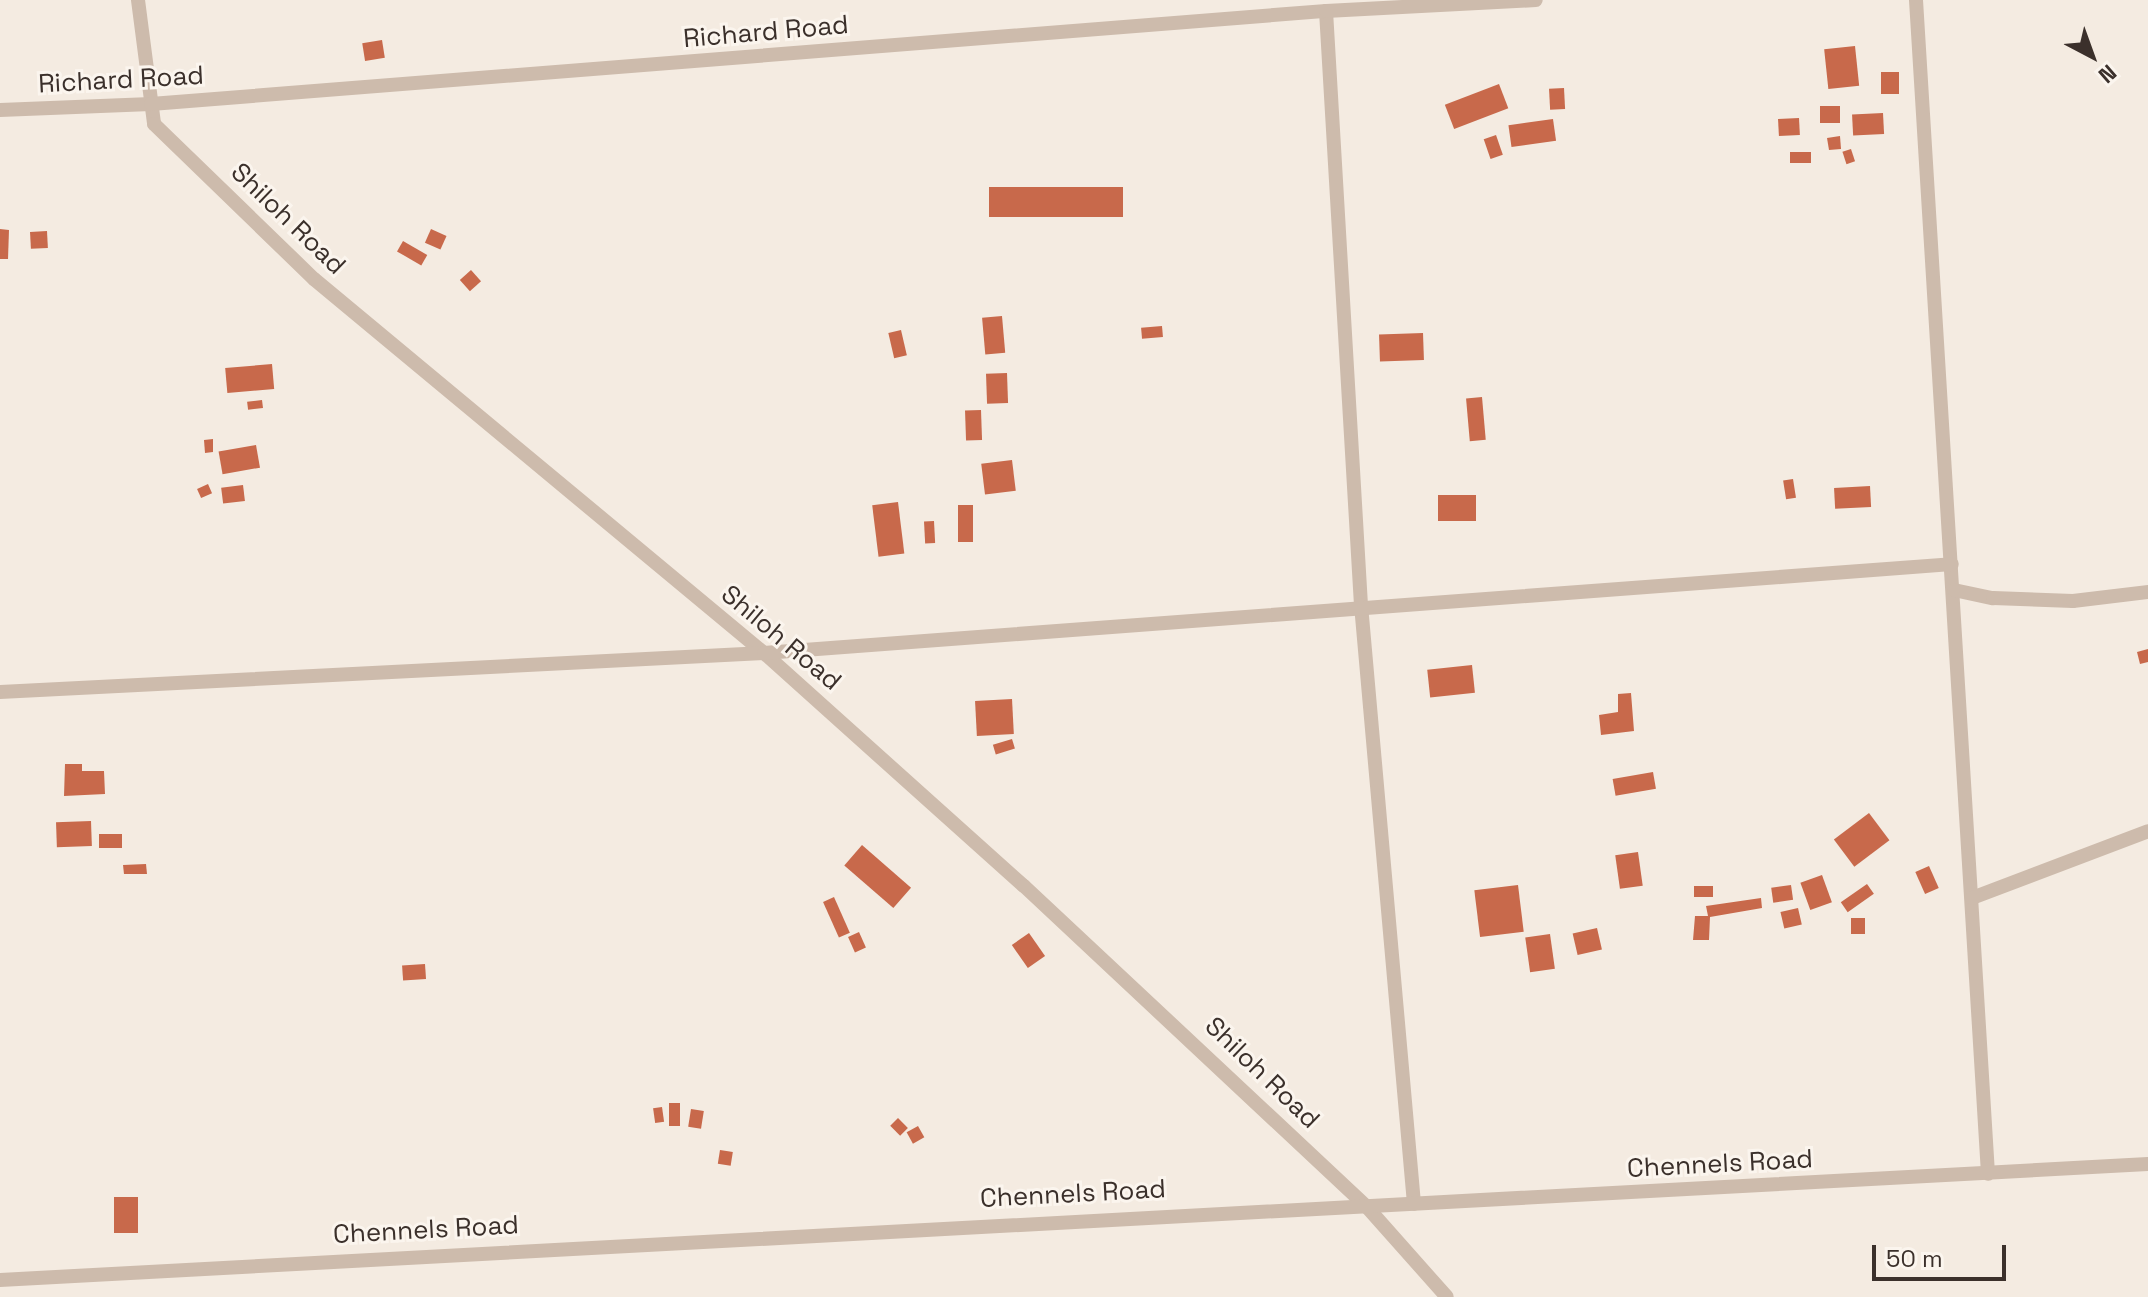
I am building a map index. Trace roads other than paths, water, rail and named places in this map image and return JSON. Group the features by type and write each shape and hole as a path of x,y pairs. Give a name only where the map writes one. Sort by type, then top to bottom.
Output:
{"street":[{"name":"Shiloh Road","path":"138,0 154,124 314,279 764,653 1197,1043 1367,1207 1447,1297"},
{"name":"Richard Road","path":"0,110 151,104 1326,11 1536,0"},
{"path":"1916,0 1988,1174"},
{"path":"1326,11 1361,605 1414,1204"},
{"path":"0,692 764,653 1361,605 1591,593 1952,564"},
{"path":"1954,590 1993,598 2073,601 2148,592"},
{"path":"1972,898 2148,831"},
{"name":"Chennels Road","path":"0,1280 1289,1206 1367,1207 2148,1164"}]}
